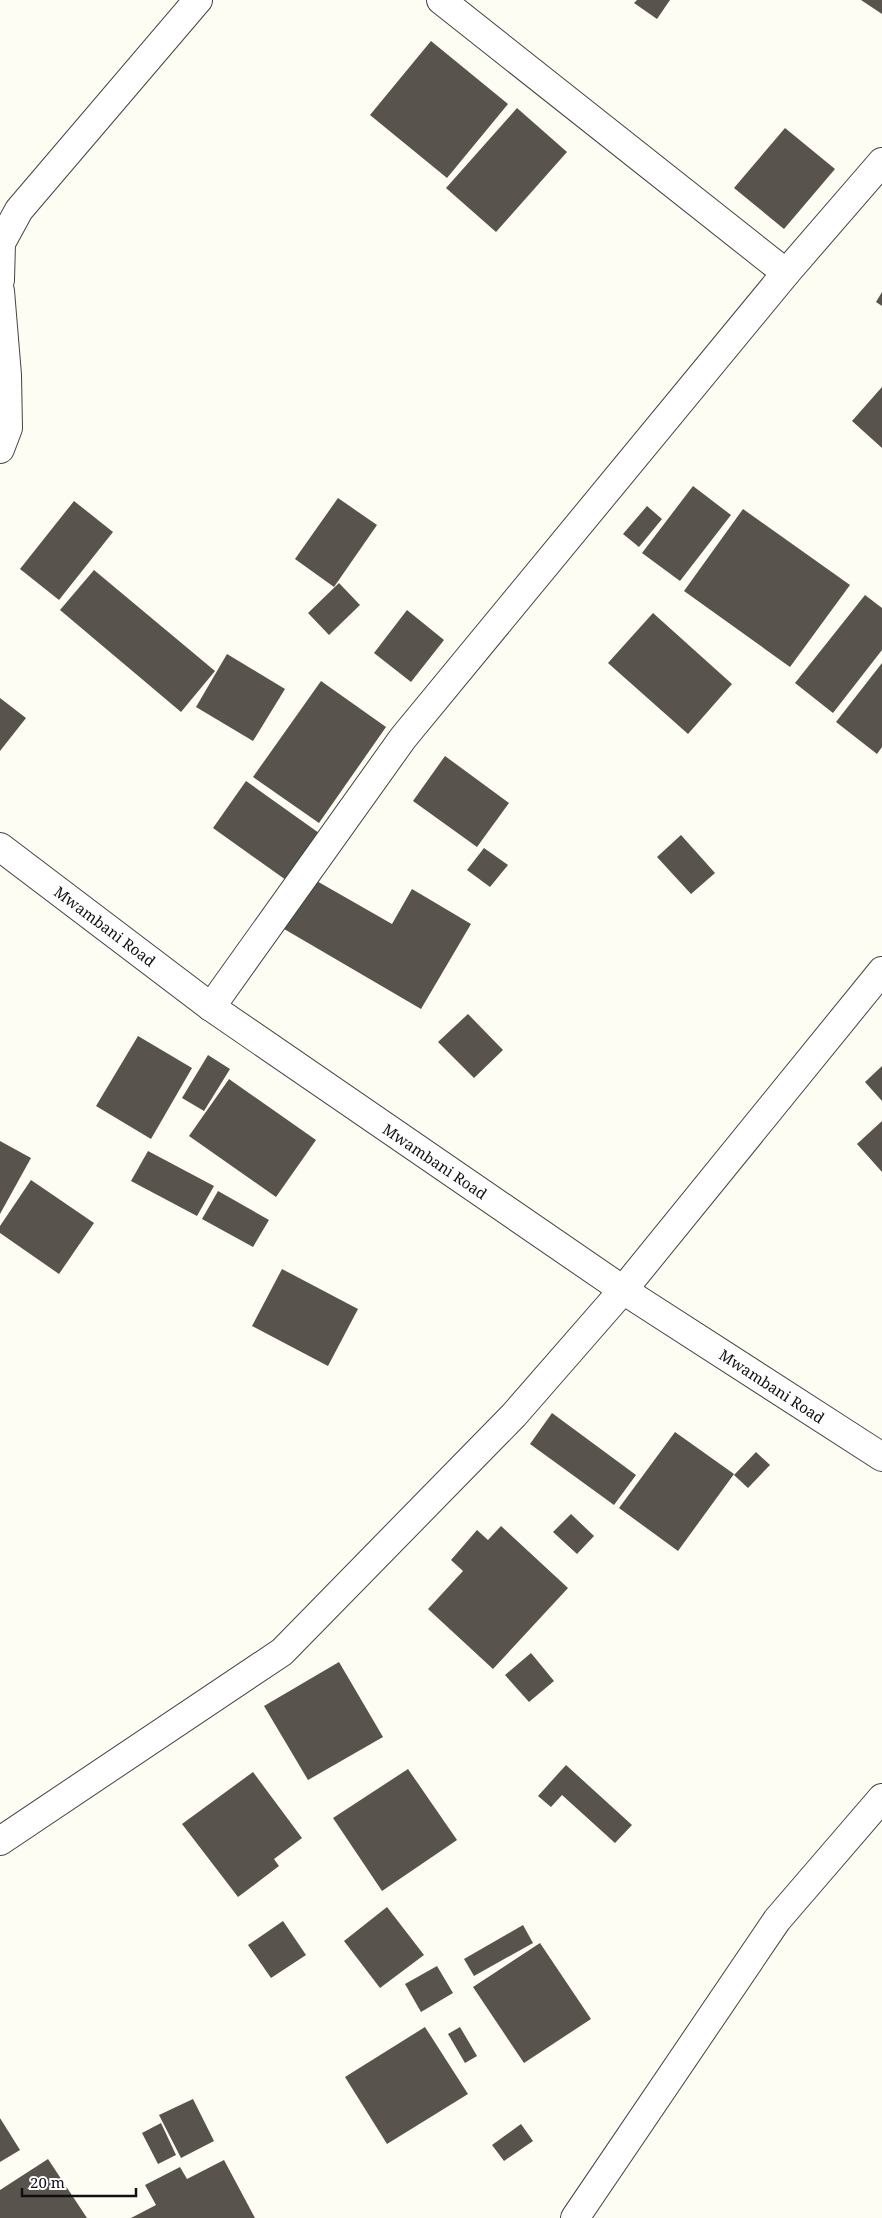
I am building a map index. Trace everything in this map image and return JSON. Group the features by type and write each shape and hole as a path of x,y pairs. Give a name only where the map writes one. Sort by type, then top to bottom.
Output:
{"street":[{"path":"0,280 1,243 19,210 198,0"},
{"path":"442,0 786,273"},
{"path":"211,1007 403,738 786,273 882,162"},
{"path":"0,291 7,374 8,419 8,428 0,449"},
{"name":"Mwambani Road","path":"0,847 211,1007 623,1290 882,1457"},
{"path":"0,1841 282,1652 514,1415 623,1290 882,971"},
{"path":"574,2218 777,1920 882,1798"}],"building":[{"path":"637,0 670,0 657,19 634,3"},
{"path":"861,0 882,0 882,14"},
{"path":"431,41 508,104 447,178 370,115"},
{"path":"517,108 567,152 496,232 446,188"},
{"path":"785,128 835,169 784,229 734,188"},
{"path":"882,292 882,306 876,302"},
{"path":"882,387 882,448 852,421"},
{"path":"693,486 731,515 680,581 642,553"},
{"path":"338,498 377,525 334,587 295,559"},
{"path":"74,501 113,532 59,600 20,569"},
{"path":"647,506 662,519 639,547 623,534"},
{"path":"743,509 850,585 790,667 684,591"},
{"path":"94,570 215,671 181,712 60,610"},
{"path":"339,583 360,605 329,635 308,613"},
{"path":"865,595 882,608 882,650 833,713 795,683"},
{"path":"407,610 444,640 411,682 374,653"},
{"path":"653,613 732,684 688,734 608,663"},
{"path":"227,654 285,689 253,741 196,707"},
{"path":"882,663 882,747 877,754 836,722"},
{"path":"321,681 386,727 319,823 253,777"},
{"path":"0,698 26,718 0,751"},
{"path":"445,756 509,803 477,847 413,801"},
{"path":"246,781 319,833 286,880 213,828"},
{"path":"681,835 715,873 691,894 657,857"},
{"path":"484,848 508,865 490,887 467,870"},
{"path":"308,876 392,924 412,889 471,924 421,1009 279,926"},
{"path":"468,1014 503,1050 474,1078 438,1042"},
{"path":"138,1036 192,1068 151,1139 96,1106"},
{"path":"208,1055 230,1069 204,1111 182,1098"},
{"path":"882,1066 882,1101 865,1082"},
{"path":"229,1079 316,1140 276,1197 189,1136"},
{"path":"882,1121 882,1172 857,1144"},
{"path":"0,1141 31,1158 0,1214"},
{"path":"148,1151 214,1186 197,1216 131,1181"},
{"path":"31,1180 94,1223 59,1274 0,1233 0,1226"},
{"path":"218,1191 269,1220 253,1247 202,1219"},
{"path":"282,1269 358,1309 328,1366 252,1326"},
{"path":"552,1413 636,1475 614,1505 530,1444"},
{"path":"675,1432 734,1474 678,1551 619,1508"},
{"path":"756,1452 770,1465 748,1488 734,1475"},
{"path":"571,1514 594,1536 577,1554 553,1532"},
{"path":"501,1526 568,1588 493,1669 428,1609 463,1571 451,1560 477,1530 488,1540"},
{"path":"531,1653 554,1681 529,1702 505,1675"},
{"path":"339,1662 383,1737 308,1780 264,1706"},
{"path":"566,1765 632,1825 615,1843 562,1795 551,1807 538,1796"},
{"path":"408,1769 457,1840 382,1891 333,1818"},
{"path":"253,1772 302,1838 274,1859 279,1866 238,1897 182,1824"},
{"path":"387,1907 424,1955 380,1988 344,1941"},
{"path":"283,1921 306,1955 271,1978 248,1945"},
{"path":"523,1925 533,1943 474,1976 464,1959"},
{"path":"540,1943 591,2019 524,2063 473,1987"},
{"path":"437,1966 453,1993 421,2012 405,1984"},
{"path":"425,2027 468,2094 387,2144 345,2077"},
{"path":"460,2027 477,2056 465,2063 448,2034"},
{"path":"193,2099 214,2141 181,2158 159,2115"},
{"path":"0,2118 20,2150 0,2162"},
{"path":"161,2123 176,2155 158,2164 142,2133"},
{"path":"521,2124 533,2141 504,2161 492,2145"},
{"path":"48,2159 87,2218 0,2218 0,2190"},
{"path":"224,2160 255,2218 131,2218 156,2205 145,2185 180,2167 187,2179"}]}
